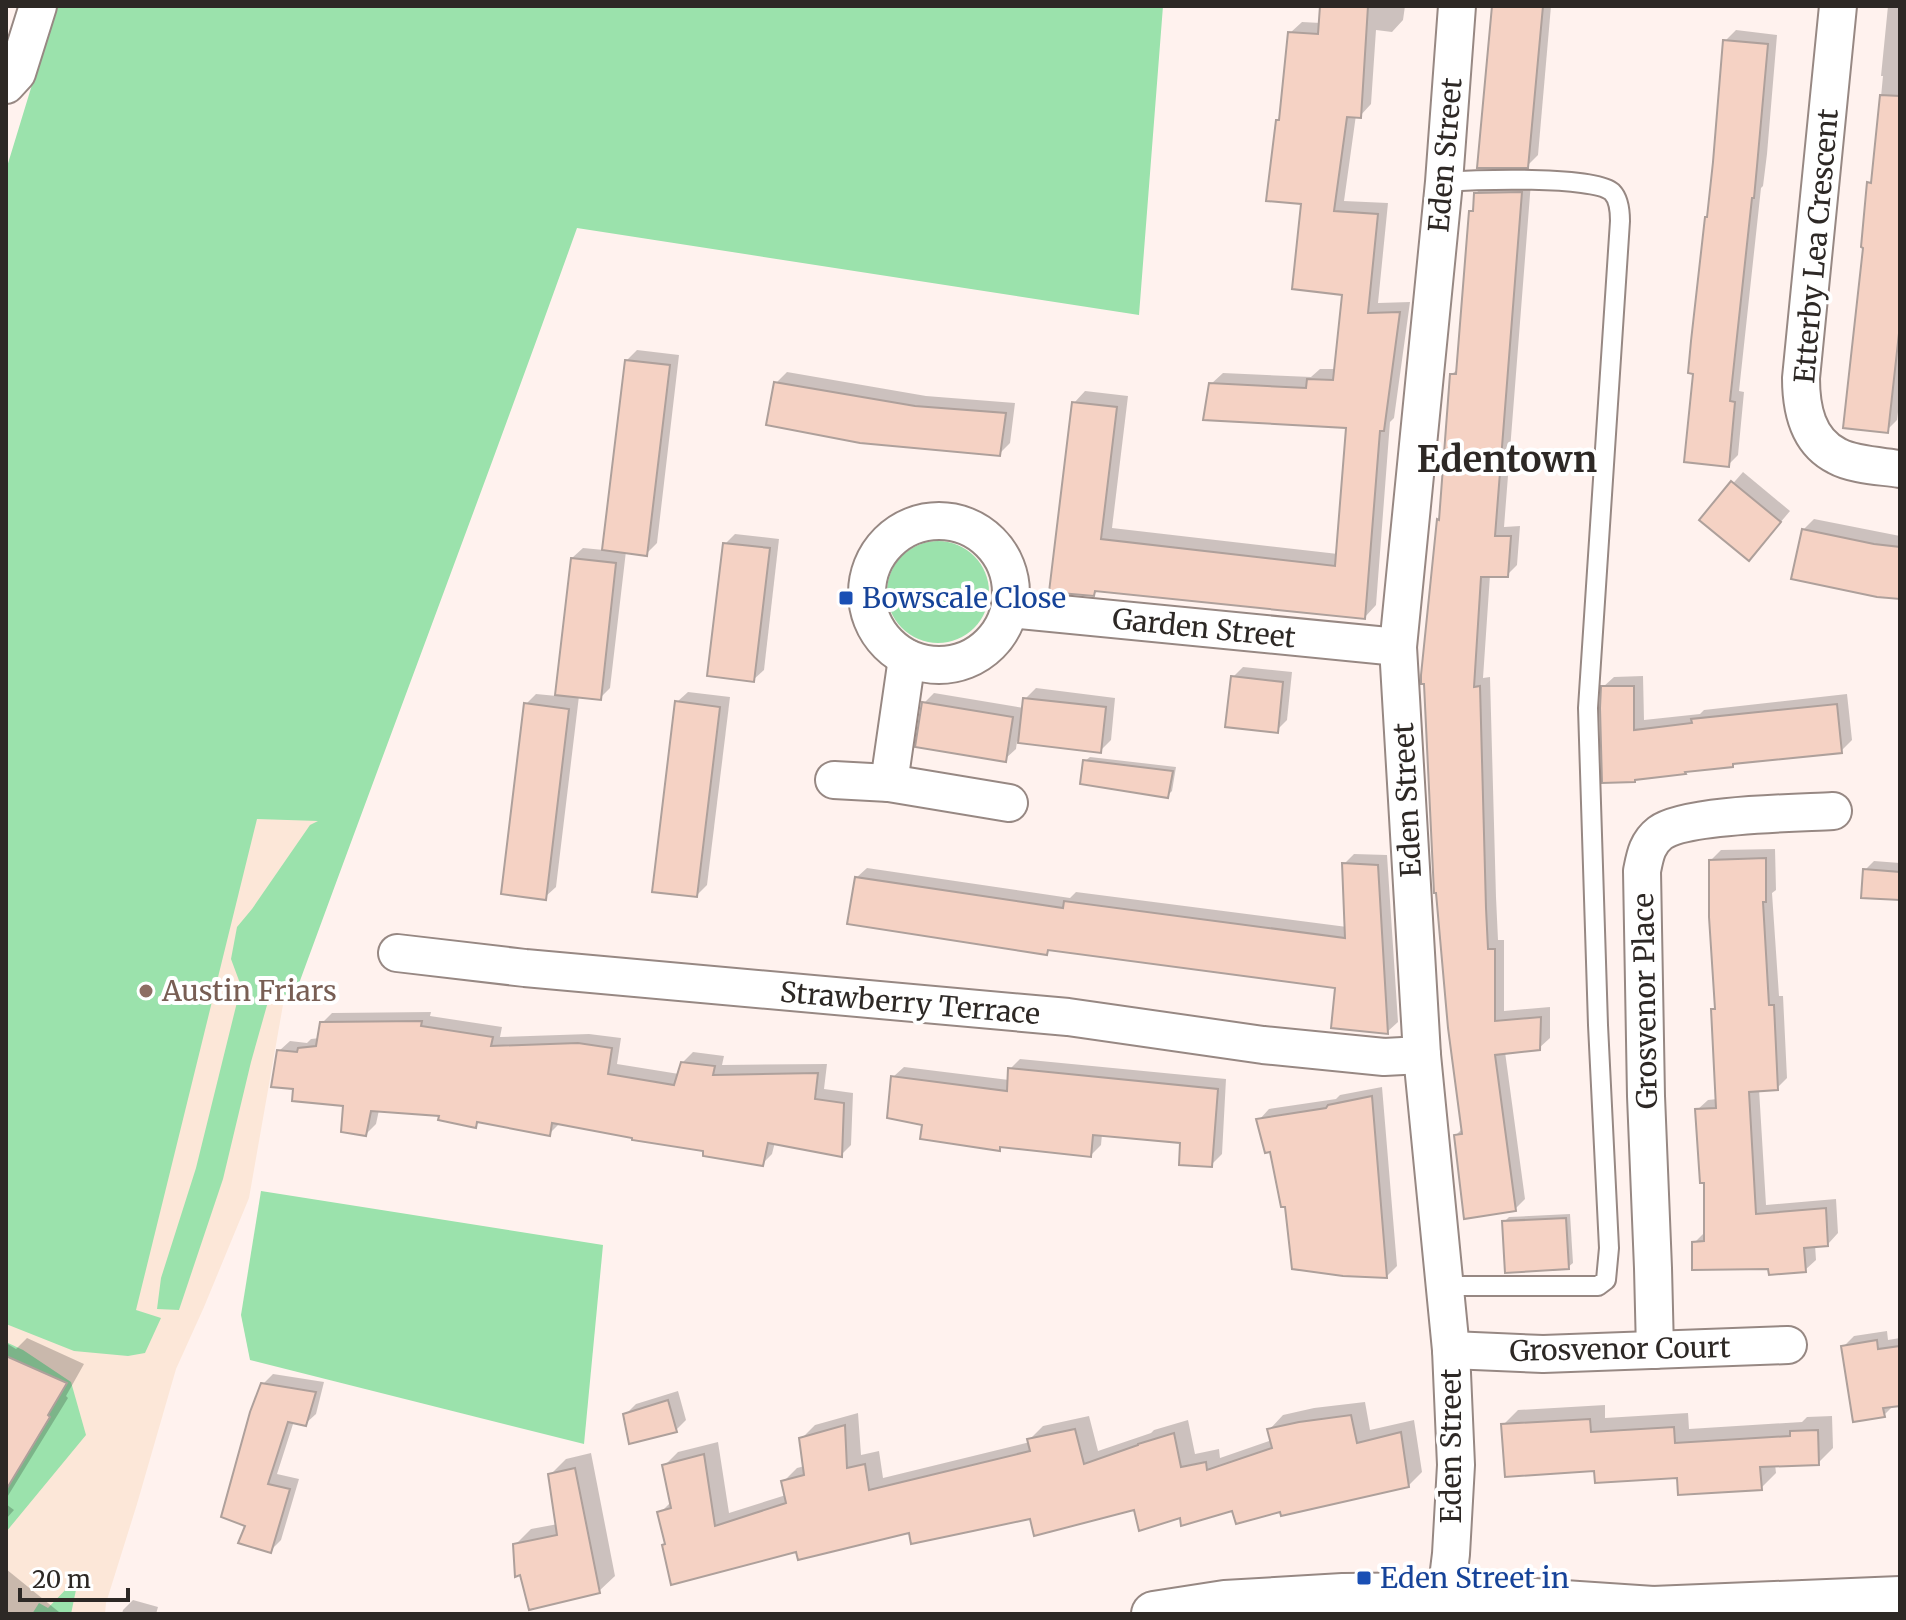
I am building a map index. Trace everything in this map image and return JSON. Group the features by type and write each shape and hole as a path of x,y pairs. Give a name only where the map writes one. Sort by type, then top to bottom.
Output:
{"street":[{"path":"6,85 17,73 38,6"},
{"name":"Eden Street","path":"1446,1595 1456,1465 1451,1350 1422,1055 1398,647 1444,182 1457,6"},
{"name":"Etterby Lea Crescent","path":"1838,6 1801,402 1805,417 1824,448 1838,457 1900,469"},
{"path":"945,520 969,527 990,540 1006,566 1011,584 1010,609 1002,630 988,647 970,659 949,665 927,664 907,658 886,643 873,622 867,599 869,574 880,552 898,534 920,523 945,520"},
{"name":"Garden Street","path":"1010,609 1398,647"},
{"path":"889,783 907,658"},
{"path":"834,780 889,783 1009,803"},
{"name":"Grosvenor Place","path":"1655,1350 1644,1014 1642,871 1647,848 1661,832 1710,819 1833,811"},
{"name":"Strawberry Terrace","path":"397,953 525,968 1068,1017 1263,1045 1384,1057 1422,1055"},
{"name":"Grosvenor Court","path":"1451,1350 1543,1354 1788,1345"},
{"path":"1154,1614 1240,1602 1343,1596 1446,1595 1653,1609 1900,1599"}],"lane":[{"path":"1444,182 1501,179 1596,184 1611,191 1617,199 1620,221 1588,708 1609,1268 1606,1280 1598,1286 1444,1286"}],"shaded area":[{"name":"Austin Friars","path":"6,370 410,447 290,965 249,1198 176,1369 105,1614 6,1614"}],"green space":[{"path":"56,6 1163,6 1139,315 577,228 294,997 271,991 223,1179 179,1310 157,1309 161,1278 196,1168 241,986 231,959 237,927 310,825 318,821 257,819 136,1310 161,1318 145,1353 128,1356 74,1351 6,1324 6,170"},
{"path":"938,541 958,545 974,556 985,572 989,592 985,612 974,628 958,639 938,643 918,639 902,628 891,612 887,592 891,572 902,556 918,545"},
{"path":"261,1191 603,1245 584,1444 250,1360 241,1315"},
{"path":"6,1342 71,1382 86,1435 6,1532 6,1490 50,1418 48,1415 67,1383 6,1356"},
{"path":"74,1584 77,1585 71,1614 32,1614 39,1603 48,1608"}],"building":[{"path":"1320,6 1368,6 1361,118 1347,117 1334,211 1378,214 1368,313 1400,312 1384,431 1380,431 1365,619 1095,591 1094,596 1049,592 1072,402 1117,407 1101,539 1335,566 1346,428 1203,420 1209,383 1306,388 1307,379 1333,380 1342,295 1292,289 1301,204 1266,201 1276,120 1279,120 1288,32 1318,34"},
{"path":"1492,6 1543,6 1528,168 1477,168"},
{"path":"1723,40 1768,44 1730,401 1735,402 1729,467 1684,462 1693,374 1688,373 1713,162"},
{"path":"1880,95 1900,96 1900,324 1888,433 1843,428 1863,248 1867,182 1871,183"},
{"path":"1522,192 1495,536 1511,536 1508,577 1481,577 1474,687 1480,686 1486,908 1488,949 1495,949 1495,1021 1541,1017 1540,1050 1495,1055 1516,1211 1464,1219 1454,1135 1462,1134 1434,893 1424,684 1421,684 1421,675 1439,520 1450,374 1456,374 1469,211 1473,211 1474,193"},
{"path":"625,360 670,365 647,556 602,550"},
{"path":"774,382 915,406 1006,413 1000,456 860,443 766,425"},
{"path":"1731,481 1781,522 1749,561 1699,520"},
{"path":"1802,529 1900,547 1900,599 1791,579"},
{"path":"723,543 770,548 754,682 707,676"},
{"path":"571,558 616,563 601,700 555,695"},
{"path":"1231,676 1283,682 1278,733 1225,727"},
{"path":"1601,686 1634,686 1634,730 1692,723 1691,719 1837,704 1842,753 1733,764 1733,767 1635,782 1602,783"},
{"path":"1023,698 1106,707 1101,753 1018,743"},
{"path":"675,701 720,707 697,897 652,892"},
{"path":"922,702 1013,717 1006,762 915,747"},
{"path":"524,703 569,709 546,900 501,894"},
{"path":"1083,760 1173,771 1168,798 1080,784"},
{"path":"1766,858 1766,902 1763,902 1769,1005 1774,1005 1778,1090 1749,1092 1756,1214 1826,1208 1828,1246 1804,1248 1806,1272 1769,1275 1768,1269 1692,1270 1692,1242 1704,1241 1704,1183 1700,1183 1695,1109 1716,1108 1709,860"},
{"path":"1342,863 1378,865 1388,1034 1331,1028 1335,988 1048,950 1047,955 847,924 855,877 1063,908 1064,901 1345,938"},
{"path":"1863,869 1900,872 1900,900 1861,898"},
{"path":"422,1021 421,1026 493,1037 491,1046 578,1043 612,1048 608,1074 674,1085 681,1062 715,1066 713,1075 818,1073 815,1099 844,1103 842,1157 768,1143 763,1166 703,1156 703,1151 552,1123 550,1136 477,1122 476,1128 438,1120 439,1116 371,1111 366,1136 341,1132 343,1106 292,1101 293,1089 271,1087 277,1050 297,1052 298,1048 316,1046 320,1022"},
{"path":"1008,1068 1218,1089 1212,1167 1179,1165 1180,1143 1093,1135 1091,1157 1000,1147 1000,1151 920,1139 922,1125 887,1118 891,1076 1007,1091"},
{"path":"1372,1096 1387,1278 1292,1269 1285,1207 1281,1207 1270,1152 1265,1153 1256,1119 1326,1108"},
{"path":"1566,1218 1569,1269 1505,1273 1502,1221"},
{"path":"1877,1340 1878,1349 1900,1346 1900,1406 1883,1408 1885,1417 1853,1422 1841,1346"},
{"path":"6,1356 67,1383 6,1490"},
{"path":"261,1383 316,1392 306,1426 288,1422 268,1484 290,1489 271,1553 238,1543 245,1526 221,1517"},
{"path":"668,1400 677,1432 629,1444 623,1414"},
{"path":"1351,1415 1357,1443 1401,1432 1409,1487 1281,1516 1280,1512 1236,1524 1232,1511 1181,1526 1180,1518 1139,1531 1134,1510 1034,1536 1030,1519 911,1544 909,1533 798,1560 796,1552 671,1585 662,1545 665,1544 657,1512 671,1508 662,1465 704,1454 715,1526 786,1503 781,1481 804,1475 799,1438 845,1425 847,1468 865,1464 869,1490 1030,1451 1027,1439 1075,1429 1084,1464 1174,1433 1181,1467 1206,1462 1207,1470 1272,1448 1267,1429"},
{"path":"1590,1419 1591,1432 1674,1427 1675,1443 1790,1436 1790,1431 1818,1430 1819,1465 1760,1467 1762,1490 1678,1495 1677,1478 1595,1483 1594,1471 1505,1477 1501,1424"},
{"path":"575,1468 600,1593 529,1610 520,1575 515,1577 513,1544 557,1535 548,1474"}],"place":[{"name":"Bowscale Close","path":"846,598"},
{"name":"Austin Friars","path":"146,991"},
{"name":"Eden Street in","path":"1364,1578"}],"district":[{"name":"Edentown","path":"1507,459"}]}
